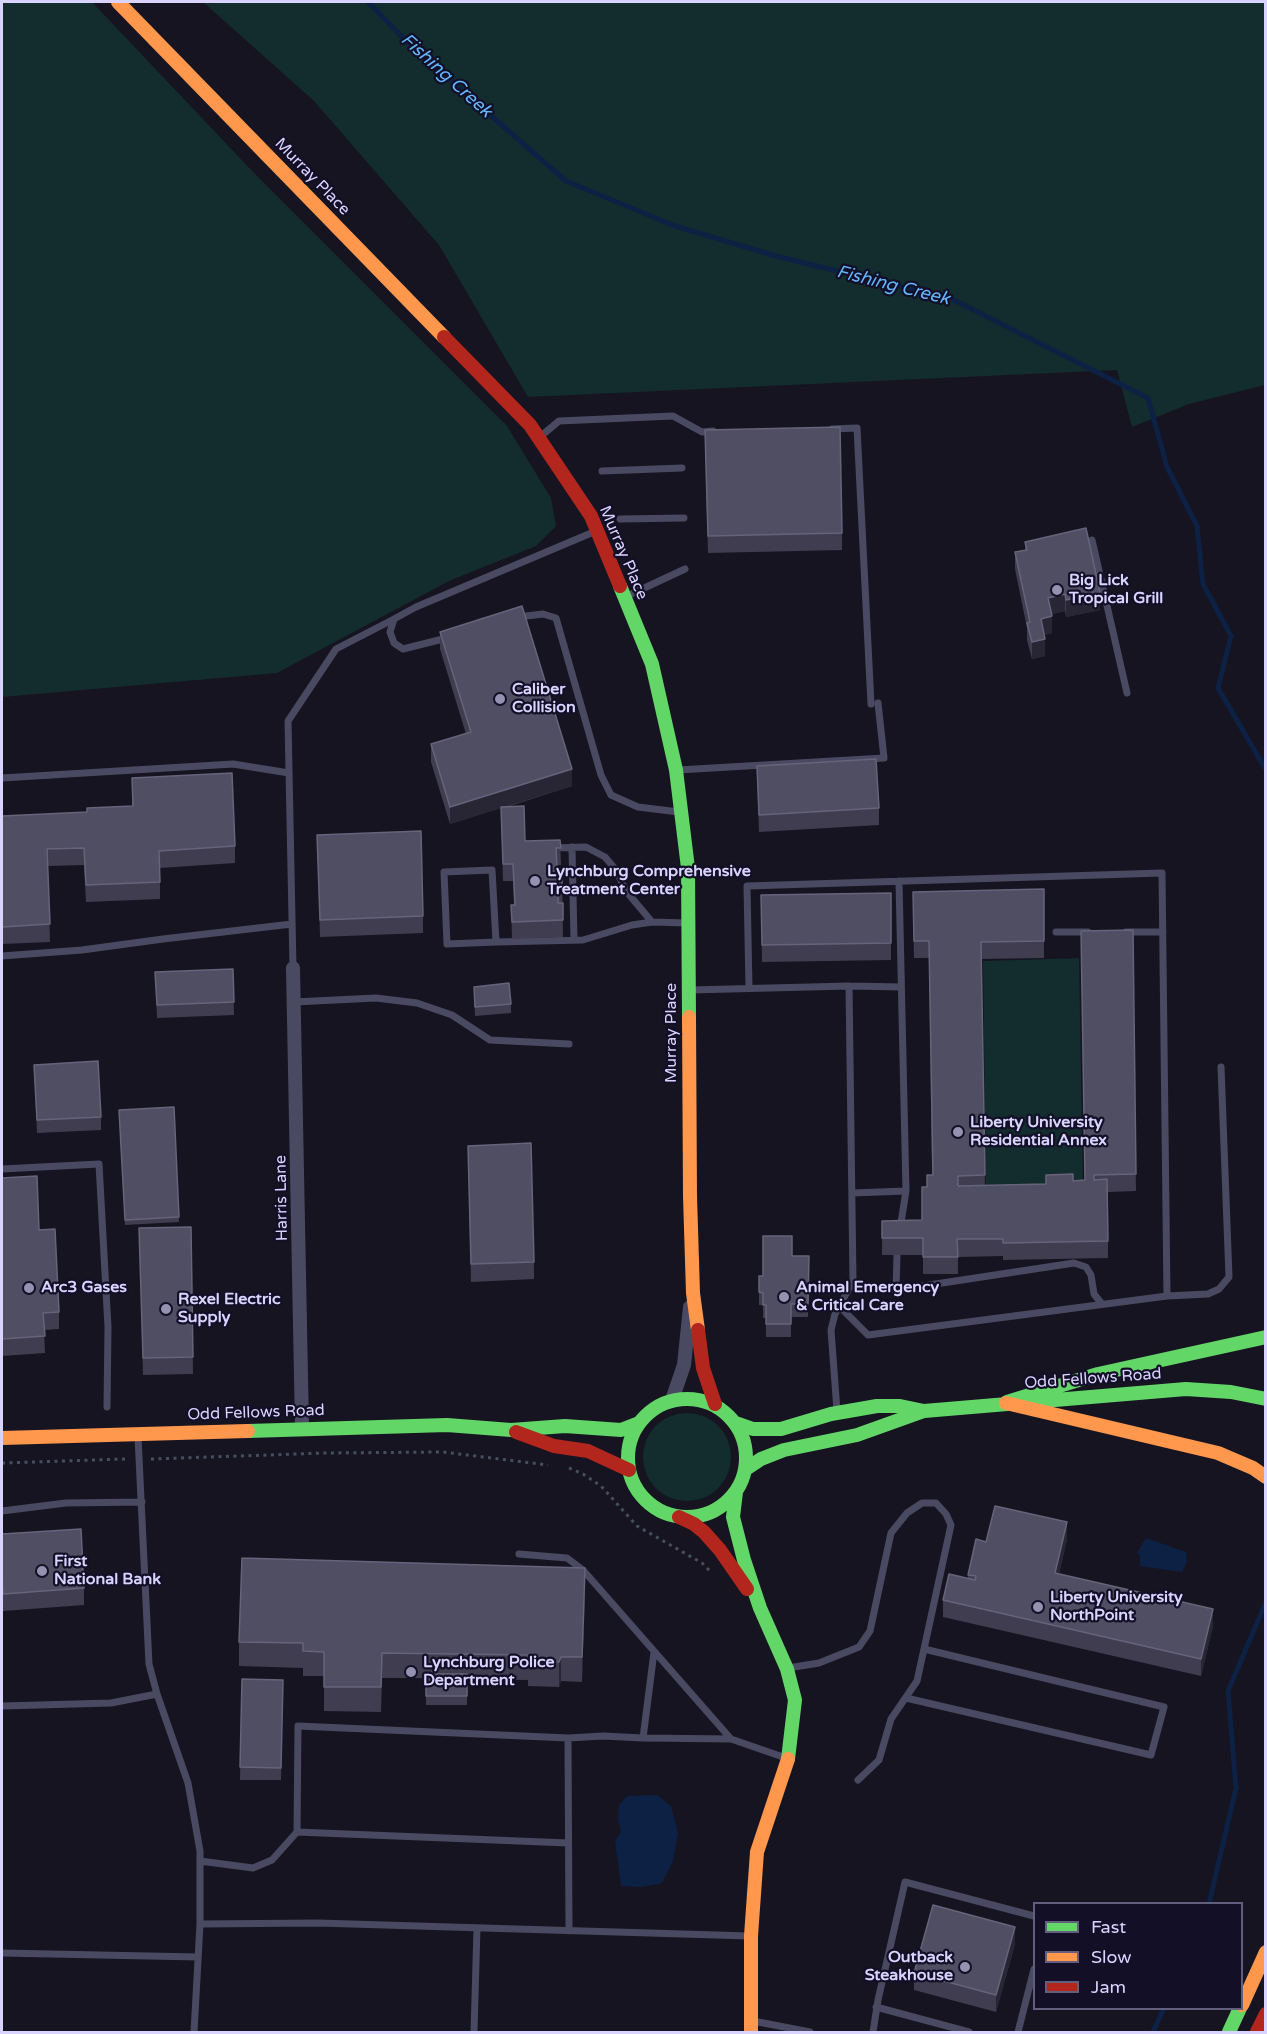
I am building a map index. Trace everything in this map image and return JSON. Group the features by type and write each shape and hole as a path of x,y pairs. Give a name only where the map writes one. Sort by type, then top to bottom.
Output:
{"main road":[{"name":"Murray Place","path":"118,2 530,424 591,516 652,664 676,770 688,868 690,1196 693,1293 703,1368 714,1404"},
{"path":"1006,1403 1098,1374 1266,1337"},
{"name":"Odd Fellows Road","path":"746,1469 761,1459 784,1450 857,1435 924,1411 1186,1389 1231,1392 1266,1399"},
{"path":"751,2026 751,1936 757,1852 788,1760 795,1700 787,1669 760,1608 733,1517 736,1492 746,1469 747,1450 743,1436 727,1412 701,1399 672,1400 658,1406 646,1414 639,1423 629,1446 629,1470 639,1492 646,1501 667,1514 694,1524 716,1546 760,1608"},
{"path":"1006,1403 1218,1453 1266,1477"},
{"name":"Odd Fellows Road","path":"736,1423 753,1429 781,1429 837,1413 877,1406 900,1406 924,1411"},
{"name":"Odd Fellows Road","path":"2,1438 302,1427 447,1425 511,1430 565,1426 621,1430 639,1423"},
{"name":"Odd Fellows Road","path":"511,1430 554,1446 588,1451 629,1470"},
{"path":"679,1517 691,1517 714,1511 736,1492"},
{"path":"1243,2003 1266,1952"},
{"path":"1229,2032 1240,2010"},
{"path":"1257,2032 1266,2014"}],"street":[{"name":"Harris Lane","path":"293,968 302,1427"},
{"name":"Murray Place","path":"672,1400 684,1365 688,1314 693,1293"}],"lane":[{"path":"539,438 559,421 673,416 702,432 726,431"},
{"path":"676,770 884,758 874,703 857,428 821,429"},
{"path":"602,471 682,468"},
{"path":"620,519 684,518"},
{"path":"293,968 288,721 336,649 416,607 597,531"},
{"path":"1092,540 1127,693"},
{"path":"624,597 685,568"},
{"path":"511,619 543,614 556,618 601,776 611,795 638,807 681,813"},
{"path":"394,619 390,632 394,644 403,649 459,634"},
{"path":"2,778 233,764 289,773"},
{"path":"572,847 574,940"},
{"path":"541,848 586,847 605,857 616,870 626,891 652,922"},
{"path":"496,942 492,870 444,872 447,944 583,940 632,925 652,922 688,923"},
{"path":"749,988 747,886 1162,873 1167,1296"},
{"path":"898,1238 906,1191 899,881"},
{"path":"2,956 82,950 292,924"},
{"path":"1056,932 1091,932"},
{"path":"1115,932 1163,932"},
{"path":"837,1413 831,1330 835,1314 853,1281 849,986"},
{"path":"688,990 902,987"},
{"path":"294,1002 376,998 417,1003 452,1015 490,1040 569,1044"},
{"path":"839,1306 868,1335 1167,1296 1208,1294 1219,1289 1229,1277 1221,1067"},
{"path":"2,1169 99,1164 108,1327 107,1407"},
{"path":"852,1193 906,1191"},
{"path":"896,1290 897,1255"},
{"path":"850,1286 896,1290 1074,1263 1086,1267 1091,1275 1094,1294 1102,1304"},
{"path":"138,1434 150,1664 157,1694 188,1783 200,1851 200,1924 194,2032"},
{"path":"2,1510 66,1503 142,1502"},
{"path":"787,1669 819,1663 859,1647 870,1631 891,1533 907,1513 922,1503 936,1503 946,1514 951,1525 917,1681 891,1719 879,1761 858,1780"},
{"path":"519,1554 567,1557 583,1570 731,1739"},
{"path":"906,1698 1151,1755 1164,1707 924,1649"},
{"path":"643,1738 654,1652"},
{"path":"2,1706 111,1702 157,1694"},
{"path":"200,1861 253,1868 272,1860 297,1832 298,1726 568,1738 603,1736 731,1739 772,1752 788,1760"},
{"path":"568,1738 569,1931"},
{"path":"297,1832 568,1843"},
{"path":"873,2032 876,2007 905,1882 1033,1915"},
{"path":"200,1924 318,1923 751,1936"},
{"path":"474,2032 477,1928"},
{"path":"2,1953 198,1957"},
{"path":"1018,2032 1033,1976"},
{"path":"876,2007 969,2032"},
{"path":"751,2026 810,2032"}],"path":[{"path":"165,1458 443,1452 558,1466"},
{"path":"2,1463 116,1459"},
{"path":"569,1468 583,1474 600,1486 637,1526 702,1563 716,1576"}],"green space":[{"path":"2,2 92,2 255,174 507,426 551,498 556,526 536,546 449,581 277,673 2,697"},
{"path":"203,2 1265,2 1265,385 1189,404 1132,427 1117,370 528,397 439,245 314,101"},
{"path":"1079,958 1083,1185 986,1186 983,961"},
{"path":"687,1413 704,1417 718,1426 727,1440 731,1457 727,1474 718,1488 704,1497 687,1501 670,1497 656,1488 647,1474 643,1457 647,1440 656,1426 670,1417"}],"water":[{"path":"1146,1538 1186,1552 1187,1562 1182,1572 1140,1566 1140,1555 1137,1553"},
{"path":"657,1795 671,1806 678,1833 673,1861 662,1883 642,1887 621,1886 615,1841 621,1832 618,1819 619,1805 627,1796"}],"building":[{"path":"840,427 842,533 708,536 705,430"},
{"name":"Big Lick Tropical Grill","path":"1086,528 1100,593 1066,600 1065,594 1048,598 1052,616 1041,619 1045,639 1032,642 1015,552 1027,550 1025,542"},
{"name":"Caliber Collision","path":"522,606 572,769 450,807 431,744 471,732 440,632"},
{"path":"876,759 879,808 759,815 757,766"},
{"path":"232,773 235,846 159,851 160,882 86,885 84,848 47,849 50,924 2,927 2,816 87,812 87,808 133,806 132,778"},
{"name":"Lynchburg Comprehensive Treatment Center","path":"524,806 525,841 560,840 561,848 556,848 557,871 562,871 562,887 558,887 558,903 563,903 563,920 512,922 511,905 515,905 513,864 503,864 501,807"},
{"path":"421,831 423,916 320,920 317,835"},
{"name":"Liberty University Residential Annex","path":"1044,889 1044,941 981,942 985,1175 958,1176 958,1186 1046,1184 1046,1175 1073,1174 1073,1181 1085,1180 1081,931 1133,930 1136,1174 1094,1175 1094,1180 1107,1179 1108,1241 1003,1243 1003,1239 957,1239 958,1257 923,1257 923,1238 882,1238 882,1221 922,1220 922,1187 927,1187 927,1175 933,1175 929,941 914,941 913,892"},
{"path":"891,893 891,943 762,945 761,895"},
{"path":"233,969 234,1002 157,1005 155,972"},
{"path":"509,983 511,1004 475,1007 474,987"},
{"path":"98,1061 101,1117 37,1120 34,1065"},
{"path":"174,1107 179,1217 125,1220 119,1110"},
{"path":"531,1143 534,1262 471,1264 468,1146"},
{"name":"Arc3 Gases","path":"37,1176 39,1230 55,1229 59,1312 43,1313 45,1336 2,1339 2,1178"},
{"name":"Rexel Electric Supply","path":"191,1227 193,1357 143,1358 139,1228"},
{"name":"Animal Emergency & Critical Care","path":"763,1236 792,1236 792,1256 809,1256 808,1304 791,1304 791,1324 766,1324 766,1305 763,1305 763,1293 759,1292 759,1276 763,1276"},
{"name":"Liberty University NorthPoint","path":"995,1506 1067,1522 1055,1573 1213,1609 1201,1659 943,1600 949,1574 975,1580 976,1576 968,1575 976,1539 986,1542"},
{"name":"First National Bank","path":"81,1529 84,1588 3,1594 2,1534"},
{"path":"242,1558 585,1568 582,1657 561,1657 559,1662 528,1662 528,1655 382,1653 381,1687 324,1687 324,1652 303,1651 303,1643 239,1642"},
{"path":"426,1674 467,1674 467,1696 426,1696"},
{"path":"242,1679 283,1680 281,1768 240,1767"},
{"name":"Outback Steakhouse","path":"933,1905 1015,1927 996,1995 914,1973"}],"waterway":[{"name":"Fishing Creek","path":"368,2 411,46 566,181 675,226 776,256 952,299 1148,398 1167,467 1197,526 1203,584 1231,636 1218,688 1266,770"},
{"name":"Fishing Creek","path":"1209,1902 1236,1788 1228,1691 1266,1602"},
{"name":"Fishing Creek","path":"1153,2032 1163,2010"}],"traffic: fast":[{"path":"620,586 652,664 676,770 688,868 689,1017"},
{"path":"1007,1402 1098,1374 1266,1337"},
{"path":"746,1469 761,1459 784,1450 857,1435 924,1411 1186,1389 1231,1392 1266,1399"},
{"path":"687,1399 710,1403 729,1416 742,1435 746,1458 742,1481 729,1500 710,1513 687,1517 664,1513 645,1500 632,1481 628,1458 632,1435 645,1416 664,1403 687,1399"},
{"path":"736,1423 753,1429 781,1429 831,1414 877,1406 900,1406 924,1411"},
{"path":"248,1431 447,1425 511,1430 565,1426 621,1430 639,1423"},
{"path":"736,1492 733,1517 744,1560 760,1608 787,1669 795,1700 788,1759"},
{"path":"1229,2032 1239,2010"}],"traffic: slow":[{"path":"118,2 444,337"},
{"path":"689,1017 690,1196 693,1293 698,1330"},
{"path":"1006,1403 1218,1453 1253,1468 1266,1477"},
{"path":"2,1438 248,1431"},
{"path":"751,2032 751,1936 757,1852 788,1759"},
{"path":"1243,2003 1266,1952"}],"traffic: jam":[{"path":"444,337 530,425 591,516 620,586"},
{"path":"698,1330 703,1368 715,1404"},
{"path":"516,1432 554,1446 588,1451 629,1470"},
{"path":"679,1517 704,1532 720,1550 747,1589"},
{"path":"1257,2032 1266,2014"}],"place":[{"name":"Big Lick Tropical Grill","path":"1057,590"},
{"name":"Caliber Collision","path":"500,699"},
{"name":"Lynchburg Comprehensive Treatment Center","path":"535,881"},
{"name":"Liberty University Residential Annex","path":"958,1132"},
{"name":"Arc3 Gases","path":"29,1288"},
{"name":"Animal Emergency & Critical Care","path":"784,1297"},
{"name":"Rexel Electric Supply","path":"166,1309"},
{"name":"First National Bank","path":"42,1571"},
{"name":"Liberty University NorthPoint","path":"1038,1607"},
{"name":"Lynchburg Police Department","path":"411,1672"},
{"name":"Outback Steakhouse","path":"965,1967"}]}
